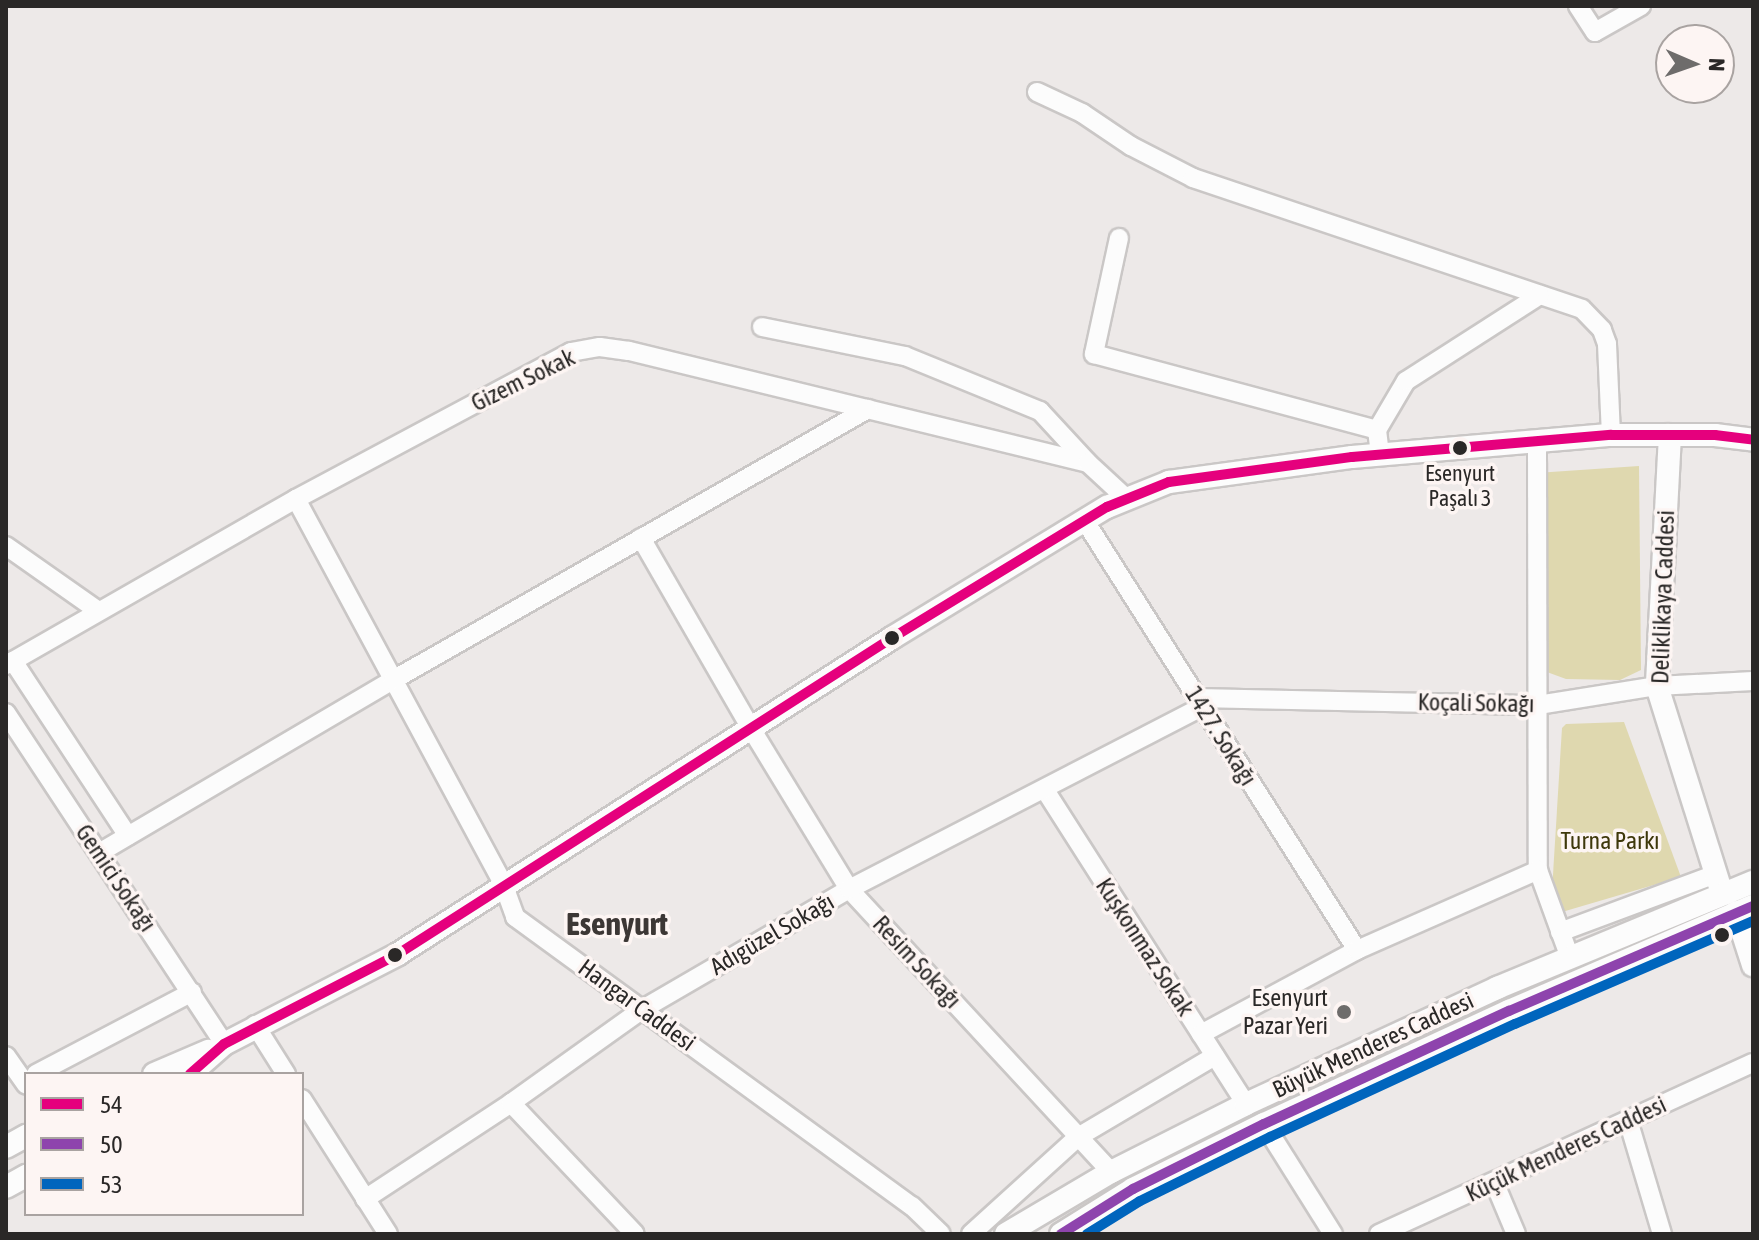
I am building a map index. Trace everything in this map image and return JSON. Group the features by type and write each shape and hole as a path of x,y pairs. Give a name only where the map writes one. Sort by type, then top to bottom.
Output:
{"street":[{"path":"1578,6 1595,32 1641,6"},
{"path":"1037,92 1082,113 1131,146 1193,178 1582,309 1602,330 1607,344 1611,435"},
{"path":"1119,238 1094,354 1377,430"},
{"path":"1380,454 1377,430 1406,381 1540,295"},
{"path":"762,327 905,356 1040,411 1088,463"},
{"name":"Gizem Sokak","path":"10,663 97,610 296,499 571,352 600,347 629,351 1088,463 1127,499"},
{"path":"99,853 393,680 868,409"},
{"path":"159,1072 224,1044 255,1025 398,954 892,638 1085,521 1169,482 1380,454 1611,435 1715,435 1753,440"},
{"name":"Deliklikaya Caddesi","path":"1670,435 1657,686 1753,965"},
{"path":"1537,441 1538,870 1570,958"},
{"name":"Hangar Caddesi","path":"296,499 504,886 515,917 912,1206 941,1234"},
{"name":"1427. Sokağı","path":"1085,521 1357,950"},
{"name":"Resim Sokağı","path":"641,538 849,889 1111,1172"},
{"path":"6,546 97,610"},
{"path":"10,663 128,836"},
{"name":"Koçali Sokağı","path":"1200,702 1538,705 1657,686 1753,681"},
{"name":"Adıgüzel Sokağı","path":"365,1199 511,1103 643,1009 849,889 1045,790 1200,702"},
{"name":"Gemici Sokağı","path":"6,713 224,1044"},
{"name":"Kuşkonmaz Sokak","path":"1045,790 1246,1104"},
{"path":"1201,1034 1357,950 1538,870"},
{"name":"Büyük Menderes Caddesi","path":"1061,1234 1133,1189 1264,1124 1509,1011 1732,897 1753,882"},
{"path":"1560,932 1732,897"},
{"name":"Büyük Menderes Caddesi","path":"1006,1234 1111,1172 1246,1104 1570,958 1732,897"},
{"path":"43,1072 192,992"},
{"path":"255,1025 285,1072"},
{"path":"192,1072 224,1044"},
{"path":"6,1056 24,1076"},
{"path":"971,1234 1078,1137 1215,1056"},
{"name":"Küçük Menderes Caddesi","path":"1379,1234 1495,1184 1753,1063"},
{"path":"304,1102 388,1234"},
{"path":"511,1103 635,1234"},
{"path":"1628,1120 1662,1234"},
{"path":"1264,1124 1333,1234"},
{"path":"6,1147 24,1136"},
{"path":"6,1187 24,1177"},
{"path":"1495,1184 1516,1234"}],"green space":[{"path":"1639,466 1641,670 1620,680 1566,679 1536,668 1536,473"},
{"name":"Turna Parkı","path":"1624,722 1681,877 1562,912 1552,891 1562,728 1566,724"}],"transit line":[{"name":"54","path":"192,1072 224,1044 398,954 892,638 1107,507 1169,482 1352,457 1611,435 1715,435 1753,440"},
{"name":"50","path":"1061,1234 1133,1189 1264,1124 1509,1011 1753,906"},
{"name":"53","path":"1087,1234 1140,1201 1270,1137 1515,1024 1753,921"}],"place":[{"name":"Esenyurt Paşalı 3","path":"1460,448"},
{"name":"Esenyurt Pazar Yeri","path":"1344,1012"}],"district":[{"name":"Esenyurt","path":"617,924"}]}
